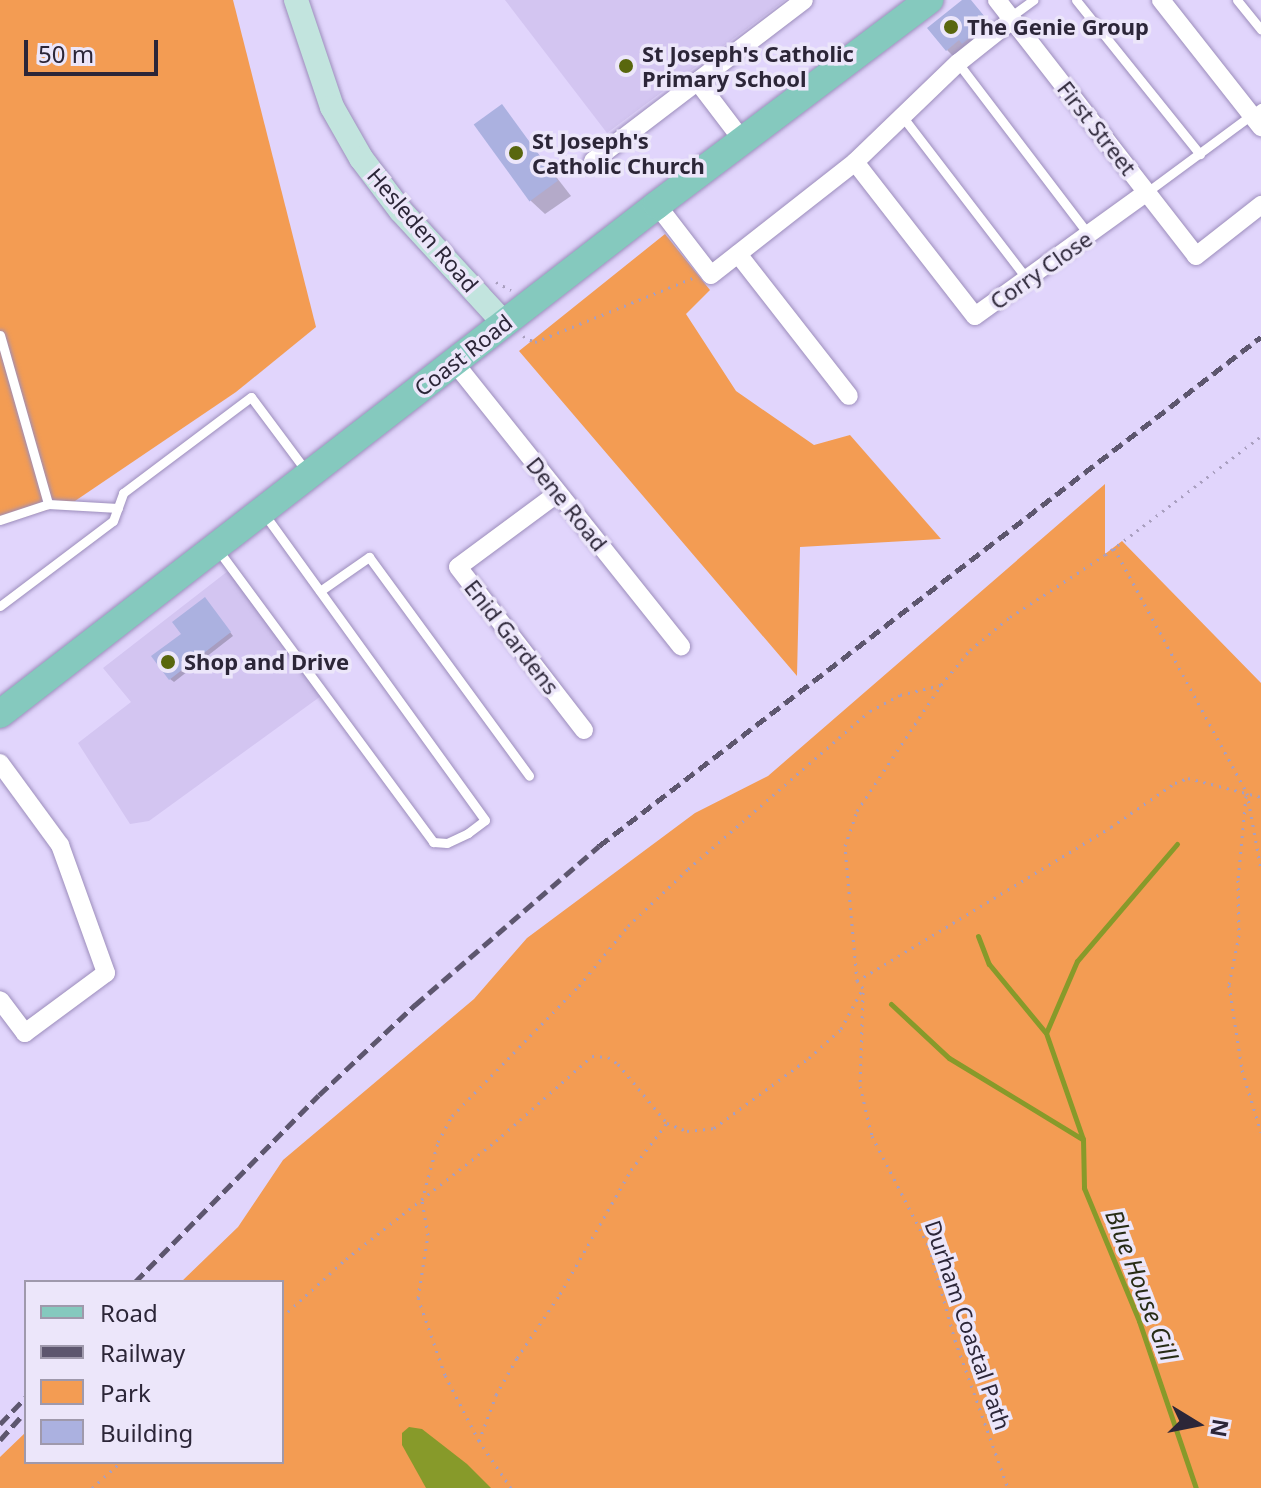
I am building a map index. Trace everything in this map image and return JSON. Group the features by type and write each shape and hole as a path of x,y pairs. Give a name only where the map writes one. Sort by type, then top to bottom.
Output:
{"main road":[{"name":"Hesleden Road","path":"296,0 332,107 361,158 401,211 504,323"},
{"name":"Coast Road","path":"0,714 657,205 929,0"}],"street":[{"path":"593,161 804,0"},
{"name":"First Street","path":"997,0 1196,256 1261,205"},
{"path":"1161,0 1258,117"},
{"path":"657,205 711,275 855,162 958,63 1011,18"},
{"path":"698,82 743,141"},
{"name":"Corry Close","path":"855,162 975,316 1147,192"},
{"path":"738,254 849,396"},
{"name":"Dene Road","path":"454,362 681,646"},
{"name":"Enid Gardens","path":"558,493 458,567 584,730"},
{"path":"0,763 60,845 106,973 25,1033 0,1000"}],"lane":[{"path":"1011,18 1033,0"},
{"path":"1076,0 1200,154"},
{"path":"1237,0 1261,30"},
{"path":"958,63 1090,236"},
{"path":"902,116 1028,280"},
{"path":"1147,192 1258,117"},
{"path":"0,335 48,504"},
{"path":"0,606 113,521 123,493 251,397 309,474"},
{"path":"0,520 48,504 118,508"},
{"path":"216,547 433,842 447,843 485,820 262,511"},
{"path":"320,591 369,557 529,776"}],"path":[{"path":"504,323 528,341 535,342 706,270"},
{"path":"492,280 512,290 521,290"},
{"path":"284,1315 346,1259 496,1141 592,1056 608,1057 618,1064 667,1123 687,1131 714,1128 809,1058 841,1029 863,988 857,981 845,846 857,811 941,685 970,650 1010,617 1114,548 1261,436"},
{"path":"1114,548 1247,793 1261,869"},
{"path":"511,1488 479,1441 445,1375 418,1298 428,1235 422,1200 438,1142 452,1116 579,986 628,926 870,711 900,695 941,685"},
{"path":"857,981 1111,827 1175,783 1188,778 1261,797"},
{"path":"1247,793 1238,880 1239,935 1229,985 1242,1070 1261,1132"},
{"name":"Durham Coastal Path","path":"863,988 860,1086 872,1136 929,1247 955,1340 1008,1488"},
{"path":"479,1441 496,1395 517,1358 560,1294 631,1170 667,1123"},
{"path":"92,1488 119,1464"}],"shaded area":[{"name":"St Joseph's Catholic Primary School","path":"505,0 785,0 607,133"},
{"path":"228,571 321,696 149,821 130,824 78,743 131,702 103,668"},
{"path":"409,1427 422,1429 467,1464 491,1488 426,1488 402,1445 402,1433"}],"green space":[{"path":"0,0 233,0 316,327 236,392 75,501 0,525"},
{"path":"665,234 710,290 686,314 736,391 814,445 850,435 941,539 800,547 797,676 519,351"},
{"path":"1105,484 1105,554 1122,541 1261,683 1261,1488 0,1488 0,1457 24,1434 24,1464 284,1464 284,1280 183,1280 238,1227 283,1160 474,999 527,938 695,813 768,776"}],"building":[{"path":"962,0 971,0 989,22 962,44 959,40 946,51 927,28"},
{"name":"St Joseph's Catholic Church","path":"502,104 558,181 530,201 474,125"},
{"path":"205,597 231,632 169,680 151,656 181,634 172,622"}],"waterway":[{"name":"Blue House Gill","path":"1177,844 1077,961 1046,1033 1083,1139 1084,1188 1139,1321 1196,1488"},
{"name":"Blue House Gill","path":"978,936 989,964 1045,1032"},
{"name":"Blue House Gill","path":"891,1004 949,1058 1082,1139"}],"railway":[{"path":"137,1280 319,1095 415,1005 599,846 1261,337"},
{"path":"0,1424 24,1399"},
{"path":"0,1440 20,1418"}],"place":[{"name":"The Genie Group","path":"951,27"},
{"name":"St Joseph's Catholic Primary School","path":"626,66"},
{"name":"St Joseph's Catholic Church","path":"516,153"},
{"name":"Shop and Drive","path":"168,662"}]}
